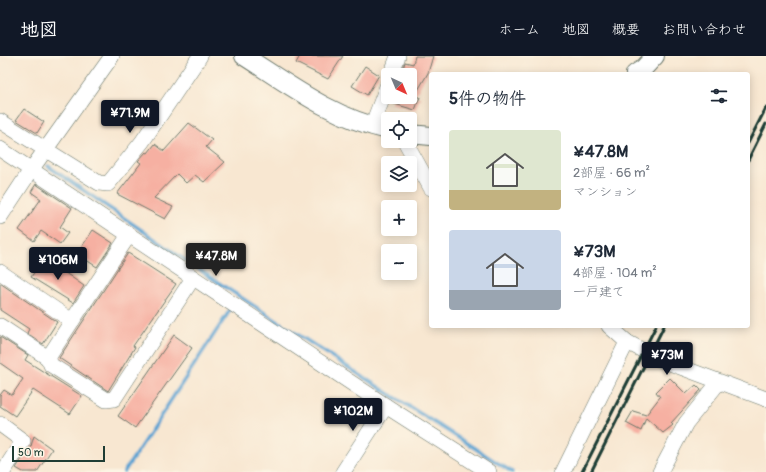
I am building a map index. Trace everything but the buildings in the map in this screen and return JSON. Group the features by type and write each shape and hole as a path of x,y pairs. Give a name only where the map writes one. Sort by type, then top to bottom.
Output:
{"street":[{"path":"0,217 45,149 112,56"},
{"path":"0,121 99,183 108,184 142,142 200,56"},
{"path":"244,56 325,108 380,128 384,104"},
{"path":"394,68 398,56"},
{"path":"638,72 655,56"},
{"path":"417,135 429,136"},
{"path":"409,148 429,184"},
{"path":"0,149 386,406 489,472"},
{"path":"48,358 129,235"},
{"path":"0,272 72,321"},
{"path":"0,326 48,358 51,365 106,400 114,399 193,278"},
{"path":"611,328 627,342 659,359 766,399"},
{"path":"563,472 627,342"},
{"path":"660,472 686,423 719,382"},
{"path":"343,472 386,406"},
{"path":"0,424 23,441 2,472"}],"waterway":[{"path":"48,166 216,281 512,472"},
{"path":"124,472 232,307"}],"railway":[{"path":"750,139 766,108"},
{"path":"750,156 766,124"},
{"path":"582,472 655,328"},
{"path":"591,472 663,328"}]}
